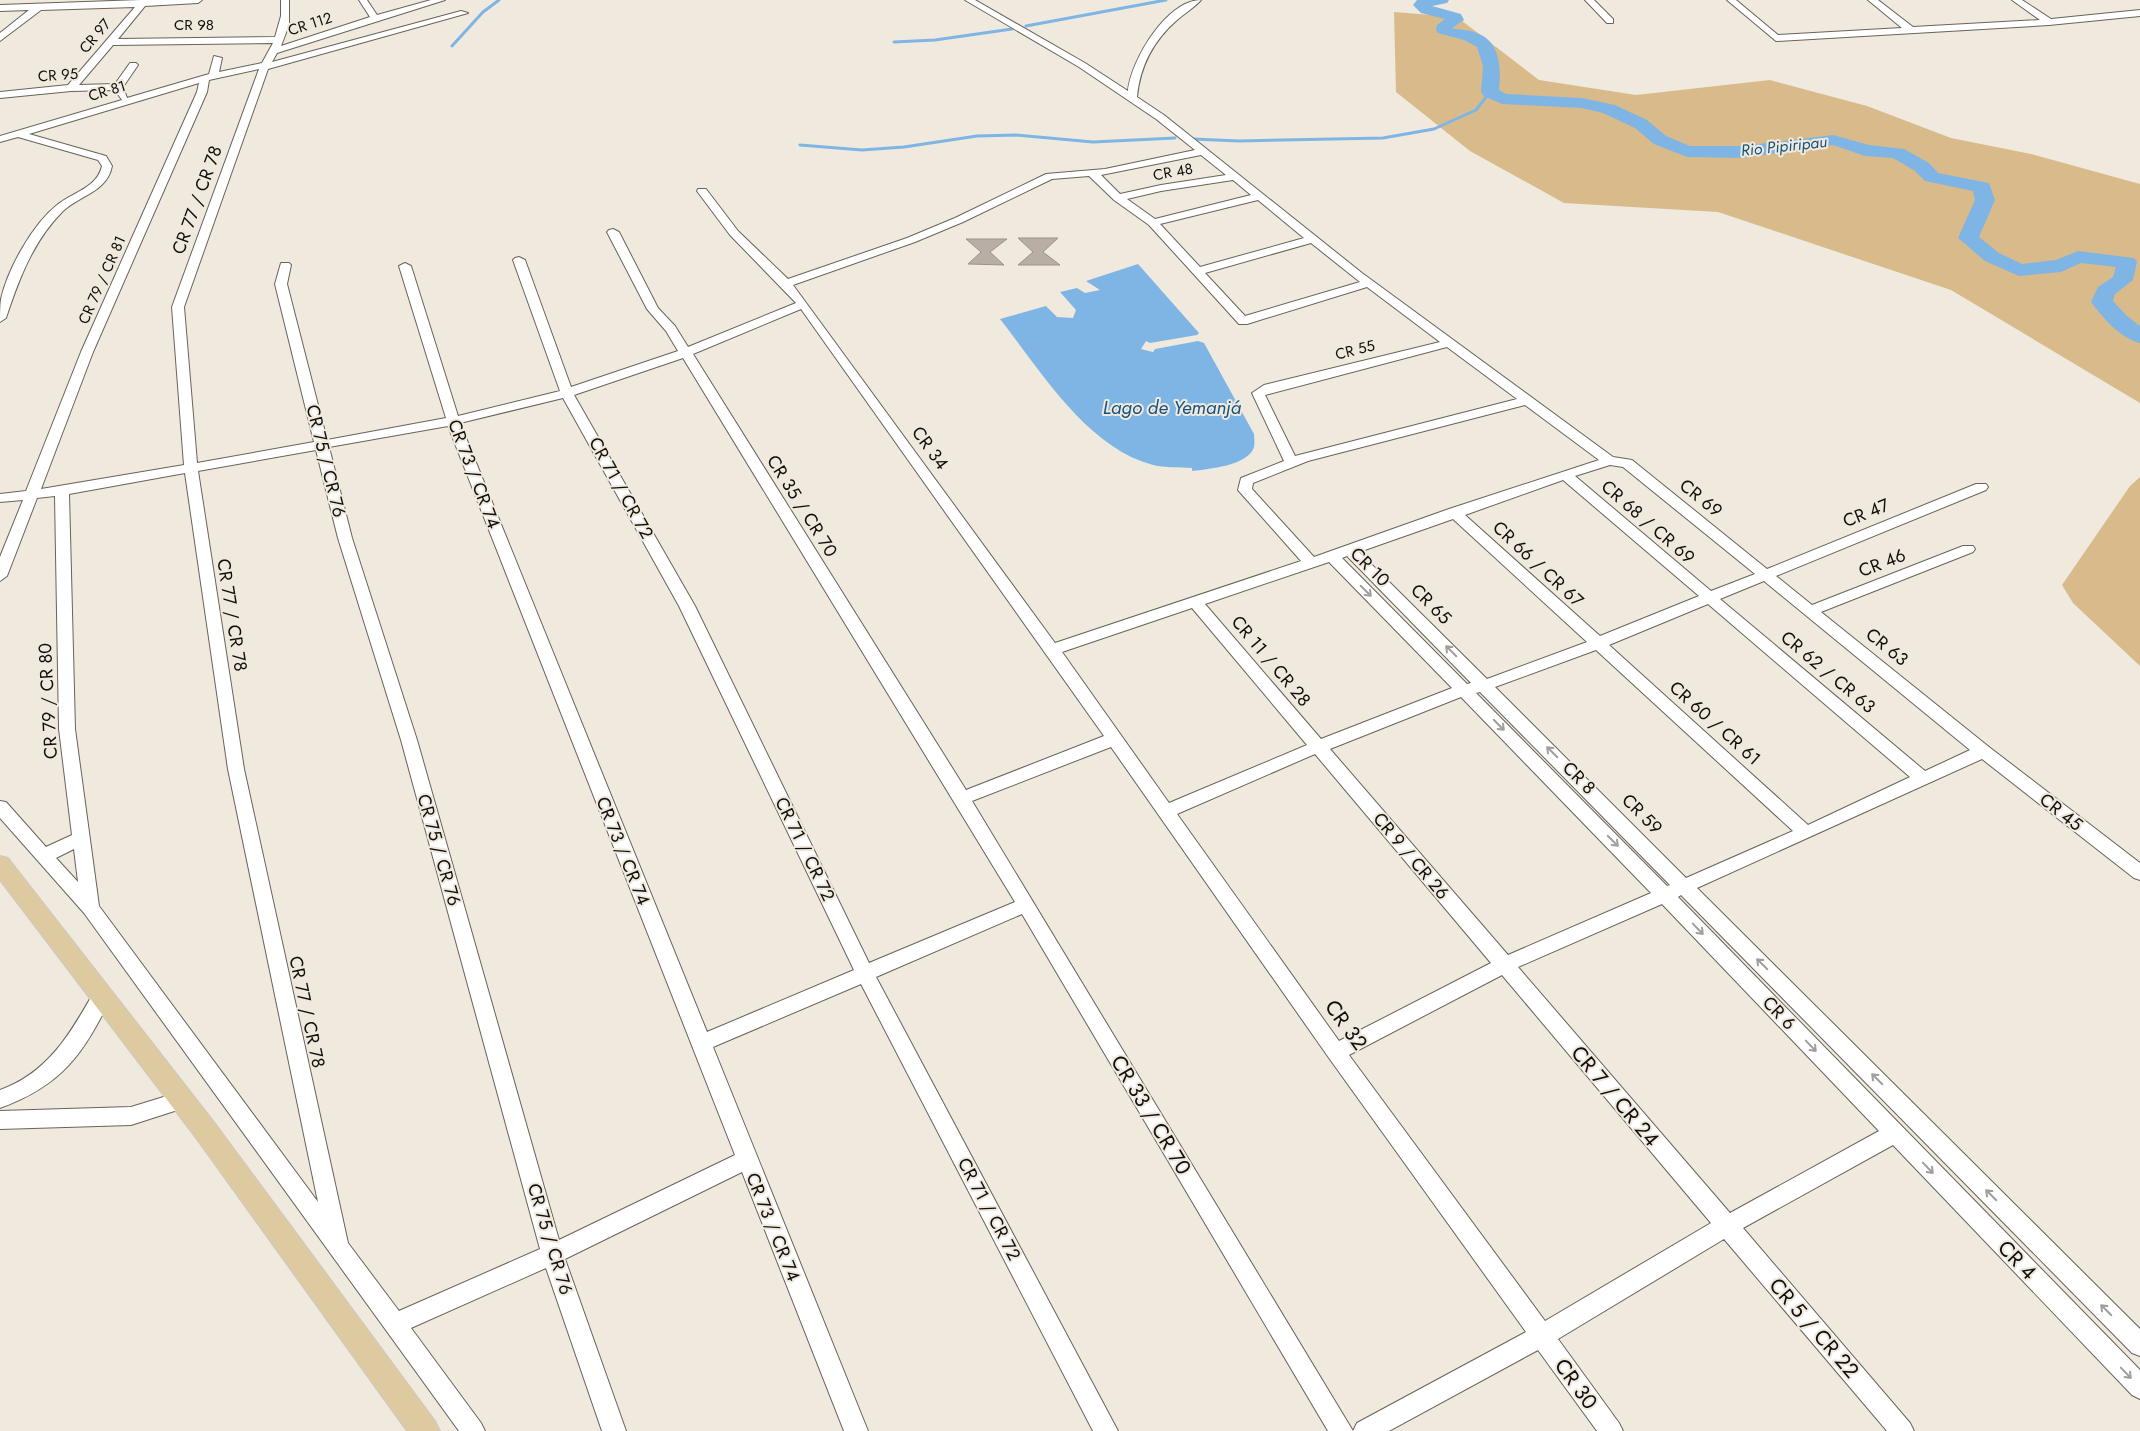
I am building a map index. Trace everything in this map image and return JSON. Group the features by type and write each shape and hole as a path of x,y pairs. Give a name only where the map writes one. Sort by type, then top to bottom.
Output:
{"main road":[{"path":"0,864 183,1100 425,1431"}],"street":[{"path":"0,38 46,0"},
{"path":"0,8 38,8 198,0"},
{"name":"CR 77 / CR 78","path":"285,0 288,10 276,46 265,66 178,307 191,468 236,769 338,1246"},
{"path":"363,0 376,18"},
{"name":"CR 112","path":"276,46 441,0"},
{"path":"969,0 1082,65 1160,116 1201,152 1369,283 1609,461"},
{"path":"1132,98 1132,84 1136,66 1154,38 1168,21 1196,0"},
{"path":"1589,0 1610,21"},
{"path":"1731,0 1776,38 2050,22 2140,13"},
{"path":"1872,0 1912,30"},
{"path":"2016,0 2050,22"},
{"name":"CR 97","path":"71,88 144,2"},
{"name":"CR 81","path":"0,139 209,77 265,66 464,13 457,6"},
{"name":"CR 98","path":"110,42 276,46"},
{"name":"CR 79 / CR 81","path":"0,576 88,352 218,58"},
{"path":"126,101 118,87 133,65"},
{"name":"CR 95","path":"0,95 71,88 118,87"},
{"path":"0,318 15,274 37,234 61,207 86,192 105,176 107,166 102,158 18,134"},
{"path":"786,284 911,240 959,220 1050,176 1092,173 1201,152"},
{"path":"1092,173 1118,198 1153,223 1242,321 1369,283"},
{"name":"CR 48","path":"1118,198 1161,188 1233,177"},
{"name":"CR 34","path":"702,191 734,232 786,284 802,304 1114,739"},
{"path":"1153,223 1258,197"},
{"name":"CR 35 / CR 70","path":"613,232 653,309 671,329 684,353 962,798"},
{"path":"1198,271 1312,239"},
{"name":"CR 71 / CR 72","path":"519,260 567,393 687,606 864,972 1106,1431"},
{"name":"CR 75 / CR 76","path":"285,265 281,284 345,538 409,740 552,1254 614,1431"},
{"name":"CR 73 / CR 74","path":"404,266 453,421 746,1160 856,1431"},
{"path":"0,498 32,496 62,491 453,421 594,385 684,353 802,304"},
{"name":"CR 55","path":"1292,463 1258,393 1268,388 1449,343"},
{"path":"1311,563 1245,490 1244,485 1246,482 1292,463 1528,400"},
{"path":"1052,650 1350,550 1454,512 1609,461"},
{"name":"CR 69","path":"1609,461 1627,463 1766,574"},
{"name":"CR 68 / CR 69","path":"1565,475 1707,597"},
{"name":"CR 47","path":"1165,812 1317,747 1464,690 1486,685 1596,644 1707,597 1981,487"},
{"name":"CR 79 / CR 80","path":"62,491 66,729 90,908"},
{"name":"CR 66 / CR 67","path":"1454,512 1596,644"},
{"name":"CR 46","path":"1810,611 1968,549"},
{"name":"CR 65","path":"1350,550 1486,685"},
{"name":"CR 10","path":"1332,556 1464,690"},
{"name":"CR 63","path":"1766,574 1983,751"},
{"name":"CR 62 / CR 63","path":"1707,597 1922,778"},
{"name":"CR 11 / CR 28","path":"1194,601 1317,747"},
{"name":"CR 60 / CR 61","path":"1596,644 1806,833"},
{"name":"CR 59","path":"1486,685 2140,1345"},
{"name":"CR 8","path":"1464,690 1664,894"},
{"path":"962,798 1114,739"},
{"name":"CR 32","path":"1114,739 1336,1052 1541,1336"},
{"name":"CR 9 / CR 26","path":"1317,747 1504,966"},
{"path":"1336,1052 1504,966 1806,833 1983,751"},
{"name":"CR 45","path":"1983,751 2140,873"},
{"name":"CR 33 / CR 70","path":"962,798 1341,1431"},
{"path":"0,806 90,908 473,1431"},
{"path":"44,856 81,838"},
{"name":"CR 6","path":"1664,894 1894,1133"},
{"path":"700,1044 864,972 1025,905"},
{"name":"CR 7 / CR 24","path":"1504,966 1726,1226"},
{"path":"0,1099 45,1077 75,1045 102,996"},
{"path":"0,1120 132,1116 183,1100"},
{"path":"1365,1431 1541,1336 1726,1226 1894,1133"},
{"name":"CR 4","path":"1894,1133 2140,1387"},
{"path":"396,1324 552,1254 746,1160"},
{"name":"CR 5 / CR 22","path":"1726,1226 1902,1431"},
{"name":"CR 30","path":"1541,1336 1611,1431"}],"shaded area":[{"path":"1394,12 1457,17 1539,80 1636,95 1770,80 1867,106 1951,138 2031,154 2140,184 2140,403 1951,290 1718,212 1564,203 1470,151 1396,92"},
{"path":"2140,477 2140,666 2073,603 2062,585 2130,486"}],"water":[{"name":"Lago de Yemanjá","path":"1138,264 1199,333 1197,335 1150,343 1146,341 1141,349 1153,352 1155,349 1198,341 1204,343 1254,434 1254,447 1244,458 1227,465 1192,471 1192,468 1153,465 1129,456 1107,442 1086,425 1067,405 1000,319 1046,306 1057,317 1073,318 1076,310 1060,292 1077,288 1085,293 1100,290 1086,281"}],"building":[{"path":"1018,238 1058,238 1043,252 1060,265 1018,265 1033,252"},
{"path":"966,239 1007,239 990,252 1004,265 968,264 981,252"}],"waterway":[{"path":"452,46 483,12 499,0"},
{"path":"1026,26 1166,0"},
{"name":"Rio Pipiripau","path":"1441,0 1424,2 1421,5 1427,10 1455,17 1456,20 1445,25 1444,30 1476,38 1482,43 1490,58 1490,92 1502,99 1582,103 1609,109 1641,124 1660,140 1687,151 1743,152 1833,140 1855,145 1865,150 1897,153 1922,167 1932,177 1982,187 1985,200 1968,238 1992,257 2019,270 2061,266 2078,257 2127,262 2123,280 2105,291 2102,302 2118,320 2140,336"},
{"path":"894,42 935,40 1012,29"},
{"path":"1193,139 1239,141 1383,138 1434,129 1476,110 1490,92"},
{"path":"800,145 862,150 904,147 977,136 1016,135 1093,142 1175,138"}]}
